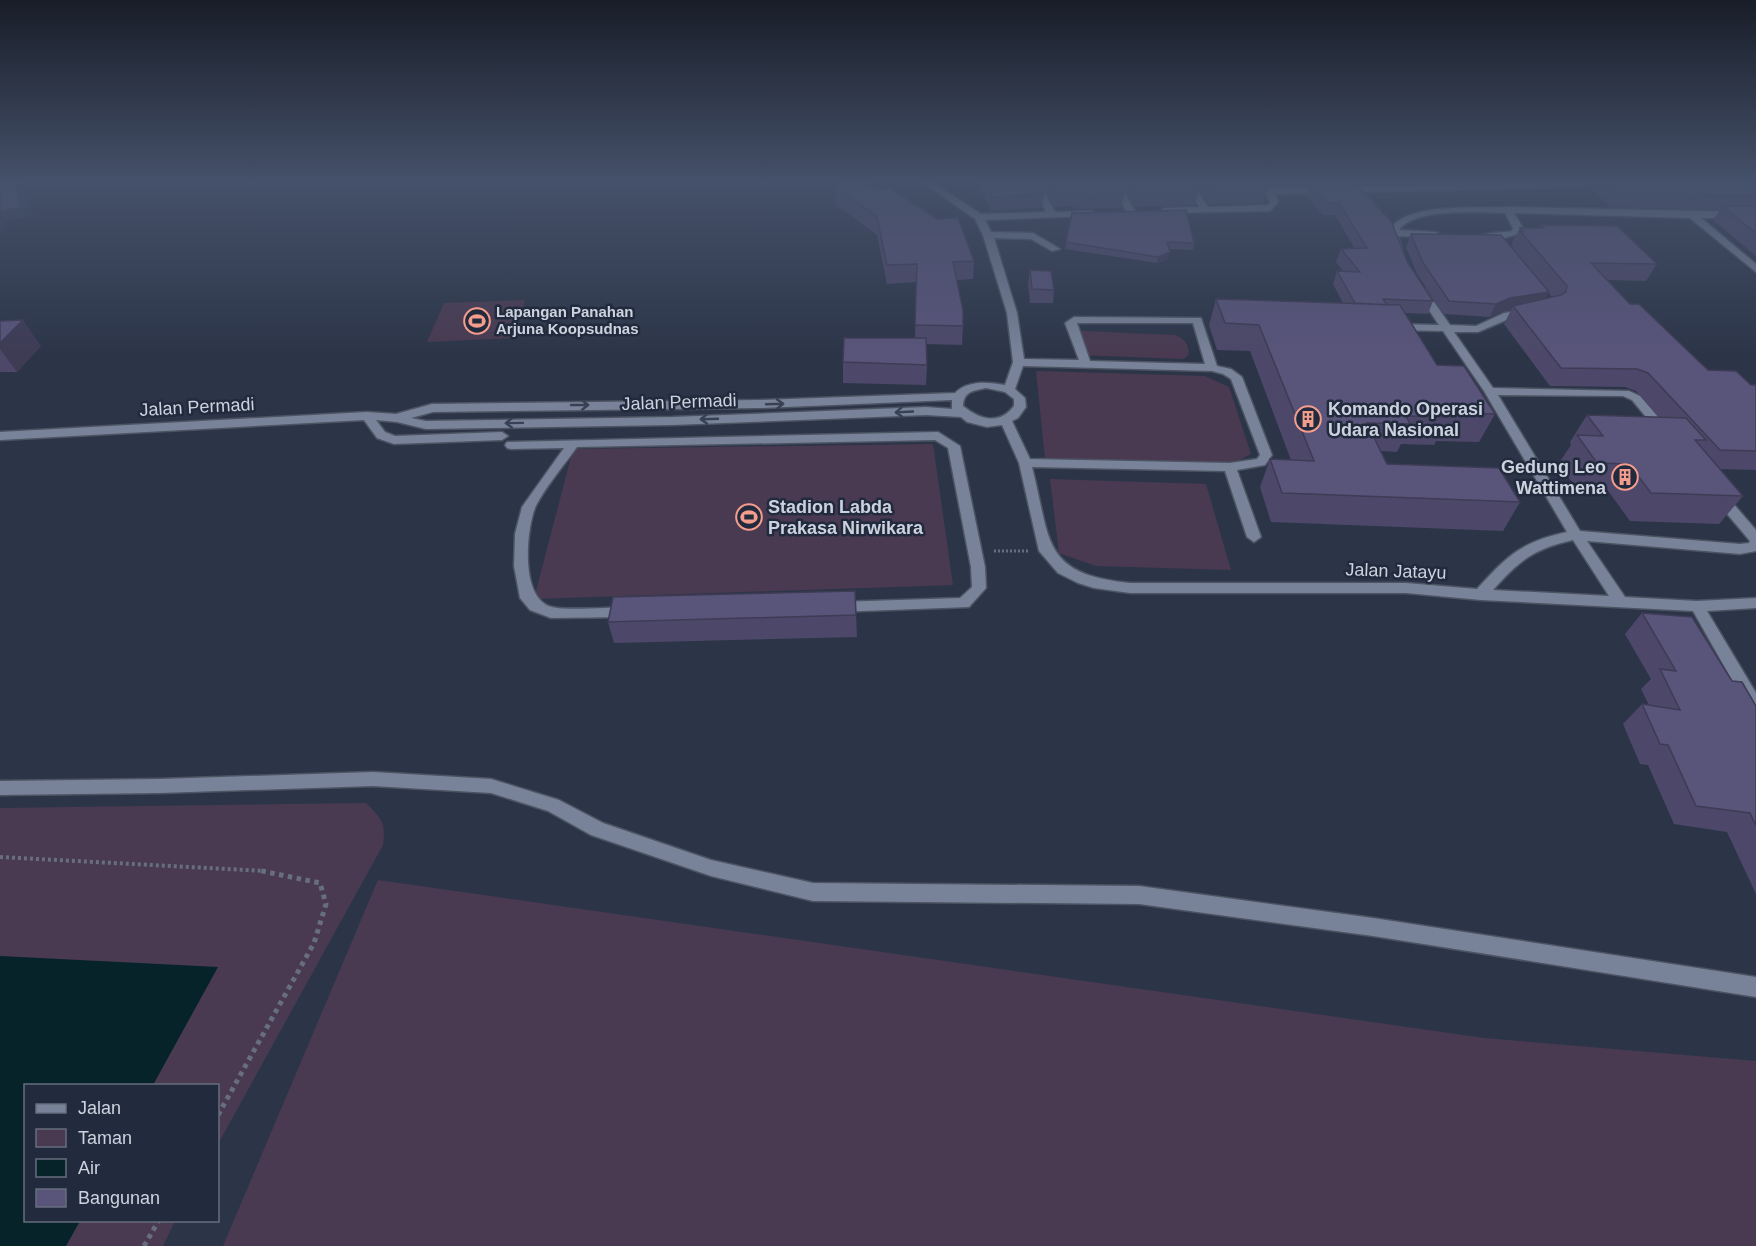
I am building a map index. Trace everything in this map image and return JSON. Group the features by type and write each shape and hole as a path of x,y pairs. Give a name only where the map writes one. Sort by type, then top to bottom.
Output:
{"street":[{"path":"989,239 1012,313 1019,362 1009,390 1017,395 1022,403 1021,410 1006,420 1025,463 1046,551"},
{"path":"1038,239 1055,249"},
{"path":"1394,239 1399,256"},
{"path":"1483,239 1498,242 1504,239"},
{"path":"1721,239 1756,269"},
{"path":"1416,283 1490,391 1576,535 1620,601"},
{"path":"1386,327 1484,328 1508,315 1535,311"},
{"path":"1086,365 1070,322 1074,320 1203,320 1212,368"},
{"path":"1019,362 1212,368 1227,371 1236,377 1266,455 1261,462 1230,467 1025,463"},
{"name":"Jalan Permadi","path":"397,418 432,408 759,404 958,396 964,390 974,386 998,386 1009,390"},
{"path":"1490,391 1625,393 1636,398 1673,442"},
{"path":"958,396 957,407 962,413"},
{"name":"Jalan Permadi","path":"0,436 367,416 397,418 426,424 684,420 926,411 962,413 982,422 1006,420"},
{"path":"367,416 381,435 394,440 506,440 572,445 938,436 954,446 975,551 979,588 964,603 823,607"},
{"path":"572,445 529,507 522,534 521,566 528,598 535,606 551,613 645,611"},
{"path":"1230,467 1254,537"},
{"path":"1481,595 1511,561 1543,542 1576,535 1740,549 1755,546 1756,541 1711,486"},
{"name":"Jalan Jatayu","path":"1046,551 1053,562 1072,576 1095,585 1130,588 1406,588 1481,595 1697,606 1756,603"},
{"path":"1697,606 1756,707"},
{"path":"0,788 160,786 373,779 491,786 553,805 597,829 711,868 813,892 1139,896 1373,927 1756,987"}],"path":[{"path":"975,551 1046,551"},
{"path":"0,857 253,869 320,883 326,904 314,943 219,1113"},
{"path":"144,1246 158,1222"}],"green space":[{"name":"Lapangan Panahan Arjuna Koopsudnas","path":"525,300 513,338 427,342 444,303"},
{"path":"1083,331 1175,335 1185,342 1189,354 1184,359 1077,355 1076,333"},
{"path":"1036,371 1205,376 1229,387 1251,454 1232,464 1045,458"},
{"name":"Stadion Labda Prakasa Nirwikara","path":"933,444 953,585 534,599 573,449"},
{"path":"1050,479 1206,484 1231,570 1096,566 1059,553"},
{"path":"366,803 382,822 383,845 219,1142 219,1084 24,1084 24,1222 175,1222 163,1246 0,1246 0,808"},
{"path":"378,880 1484,1038 1756,1061 1756,1246 223,1246"}],"water":[{"path":"0,956 218,967 154,1084 24,1084 24,1222 79,1222 66,1246 0,1246"}],"building":[{"path":"882,239 966,239 974,261 953,262 963,310 963,326 915,325 917,264 887,265"},
{"path":"1067,239 1193,239 1194,243 1167,242 1170,252 1158,257 1066,242"},
{"path":"1361,239 1398,239 1408,263 1433,301 1383,299 1387,305 1355,303 1337,271 1360,272 1341,249 1367,248"},
{"path":"1413,239 1504,239 1549,292 1510,298 1496,304 1449,301 1422,261"},
{"path":"1527,239 1631,239 1657,264 1591,263 1630,304 1639,304 1708,370 1736,371 1751,385 1756,385 1756,451 1720,450 1648,373 1637,369 1561,368 1513,306 1561,295 1566,292 1567,286"},
{"path":"1030,270 1051,271 1054,290 1032,289"},
{"path":"1216,299 1400,305 1437,365 1464,366 1495,414 1445,413 1448,417 1406,416 1410,424 1367,423 1387,464 1499,468 1520,502 1282,493 1270,459 1314,461 1259,325 1225,323"},
{"path":"23,320 0,343 0,321"},
{"path":"844,338 926,338 927,365 843,362"},
{"path":"1587,415 1686,418 1706,440 1695,440 1743,496 1651,493 1629,464 1597,463 1577,435 1603,436"},
{"path":"855,591 856,615 608,622 613,597"},
{"path":"1642,613 1692,617 1732,681 1742,682 1756,706 1756,826 1750,813 1696,806 1668,745 1660,744 1642,704 1680,710 1660,669 1676,671"}],"place":[{"name":"Lapangan Panahan Arjuna Koopsudnas","path":"477,321"},
{"name":"Komando Operasi Udara Nasional","path":"1308,419"},
{"name":"Gedung Leo Wattimena","path":"1625,477"},
{"name":"Stadion Labda Prakasa Nirwikara","path":"749,517"}]}
